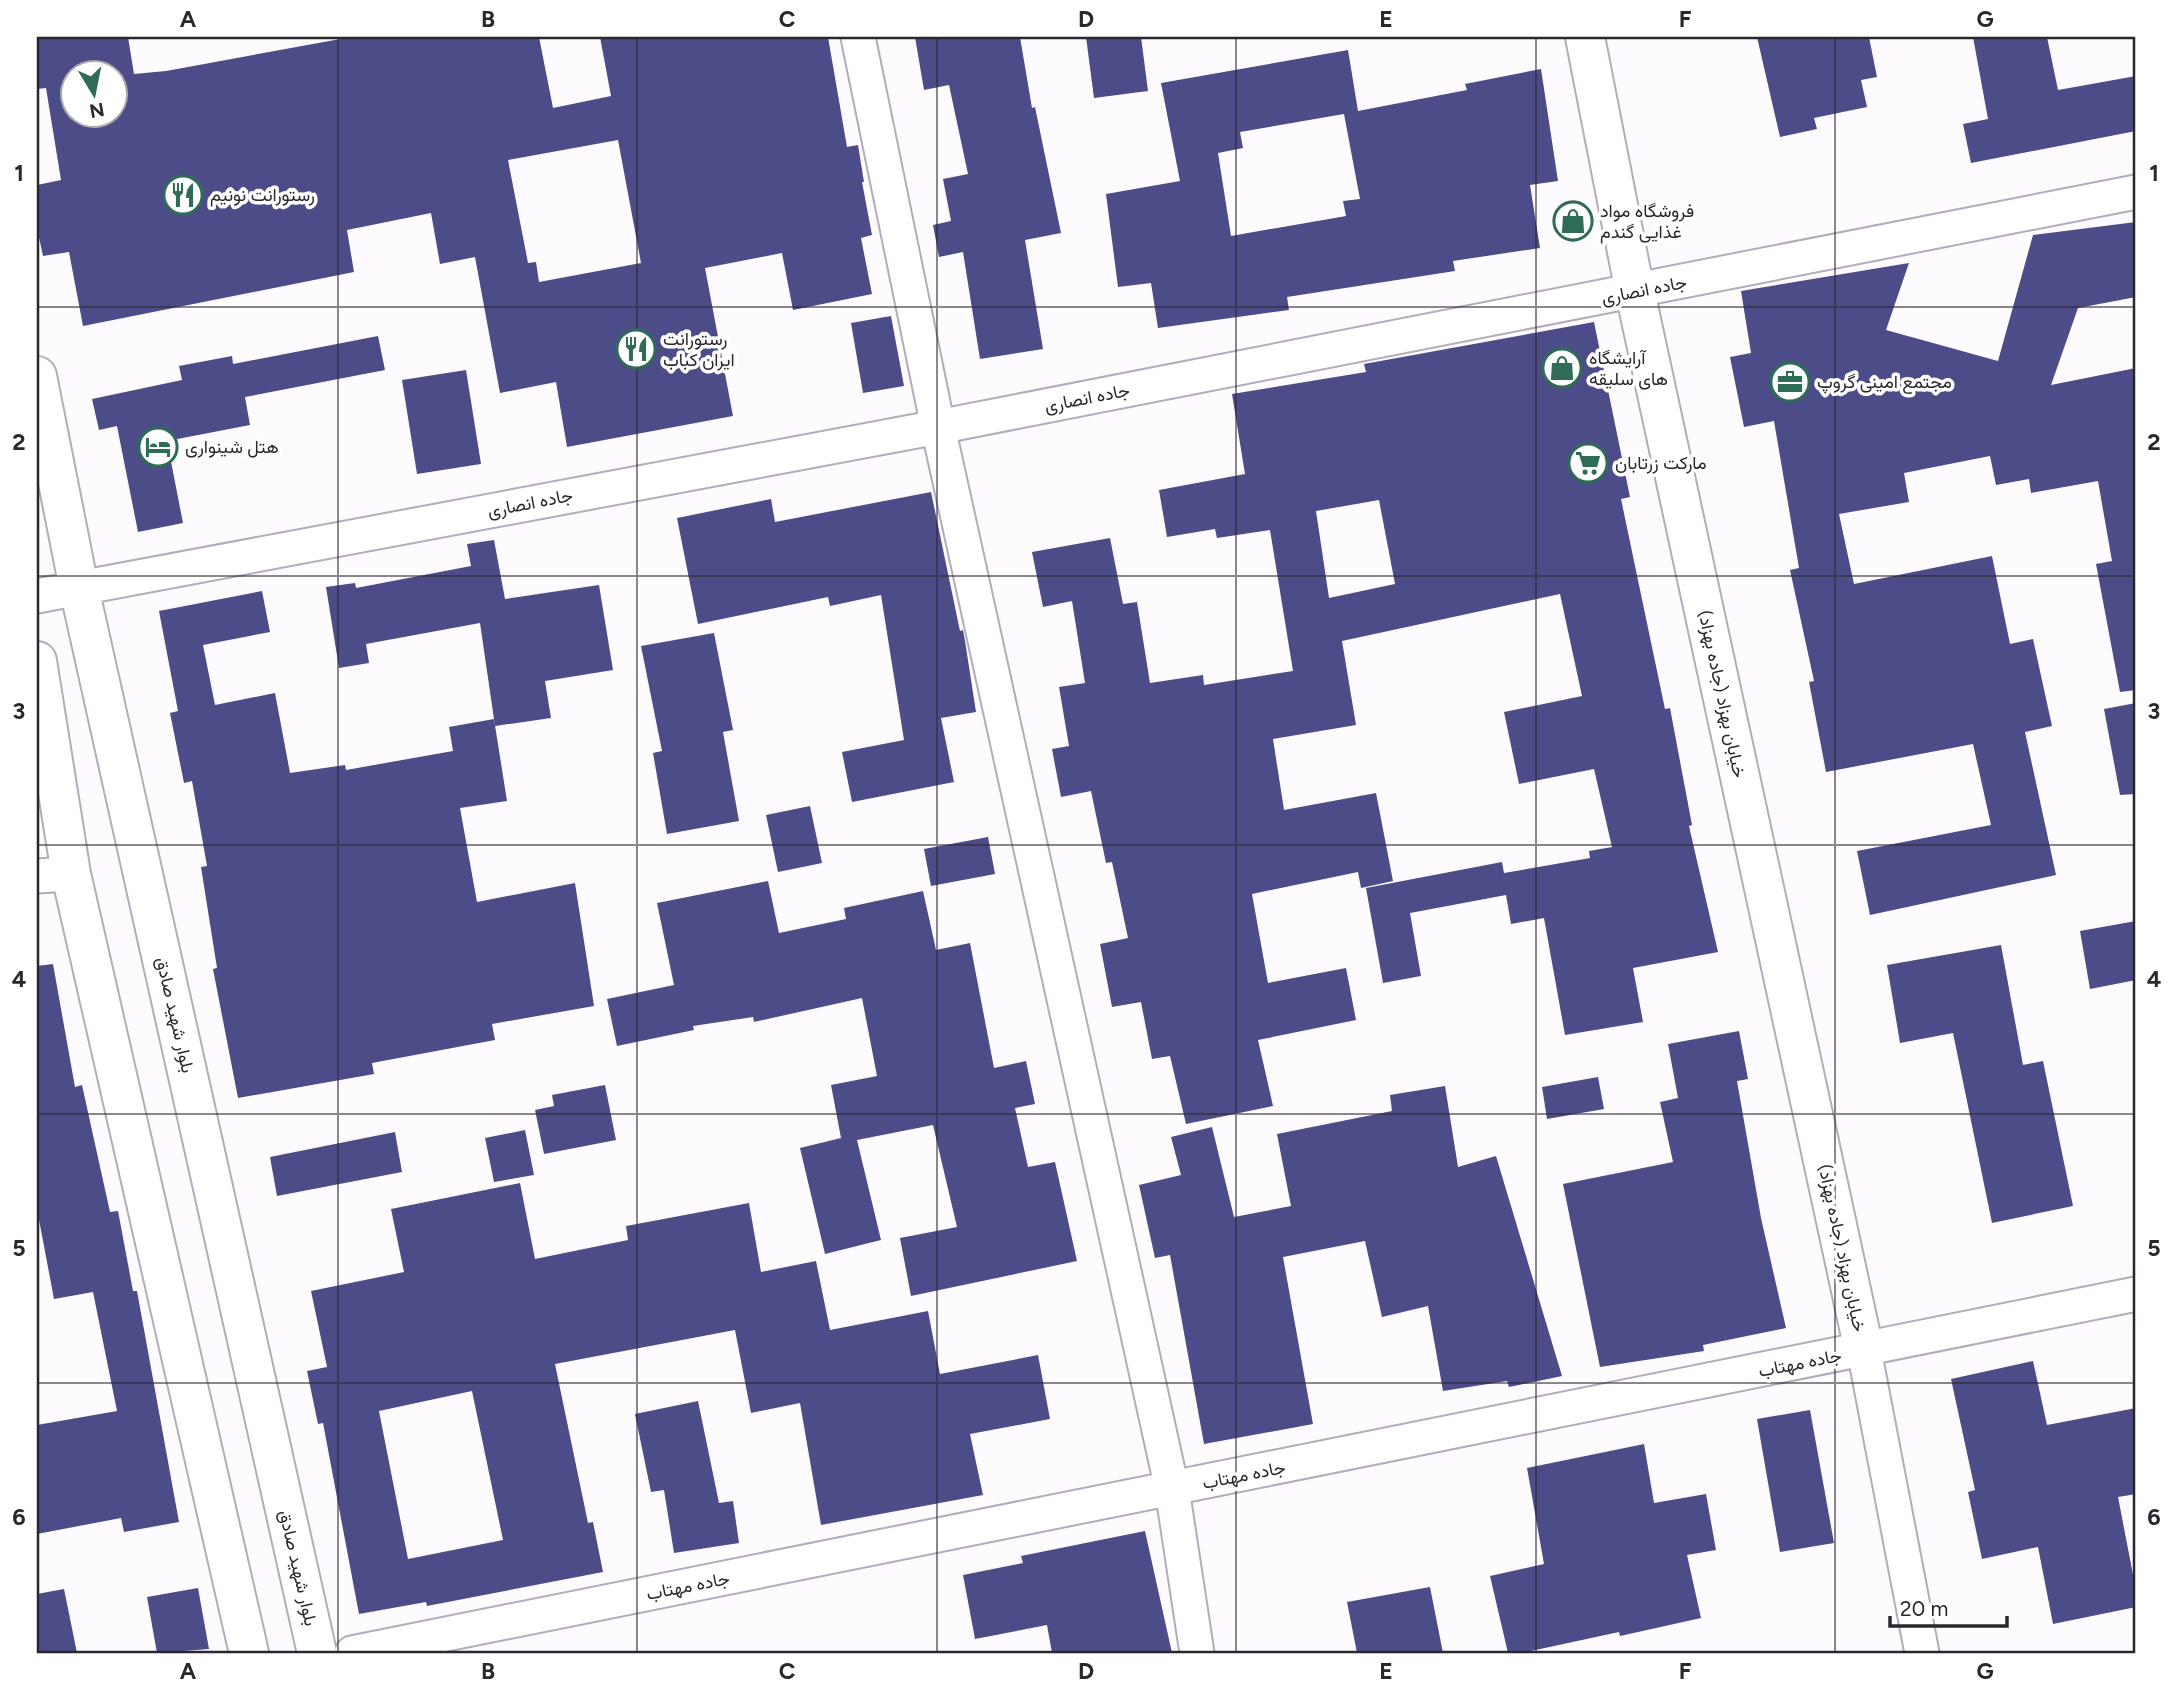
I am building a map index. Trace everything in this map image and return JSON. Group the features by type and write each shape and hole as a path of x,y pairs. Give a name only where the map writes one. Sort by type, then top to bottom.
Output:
{"main road":[{"name":"خیابان بهزاد (جاده بهزاد)","path":"1584,37 1635,292 1864,1350"},
{"name":"بلوار شهید صادق","path":"37,376 79,587 317,1653"},
{"path":"37,661 54,875 249,1653"}],"street":[{"path":"858,37 938,427 1172,1489 1198,1653"},
{"name":"جاده انصاری","path":"37,596 938,427 2136,192"},
{"name":"جاده مهتاب","path":"352,1653 2136,1294"},
{"path":"1864,1350 1922,1653"}],"building":[{"path":"37,37 128,37 134,74 166,71 351,37 539,37 553,108 611,96 600,37 828,37 847,147 858,145 872,235 861,238 872,294 793,310 782,253 705,268 733,416 567,447 556,382 500,393 475,257 440,264 431,213 347,230 354,272 83,326 69,252 43,256 37,228 37,185 61,180 46,88 37,89","holes":["618,140 641,263 539,282 536,262 528,263 508,160"]},
{"path":"915,37 1020,37 1032,108 1035,107 1061,233 1025,240 1043,349 980,359 963,252 939,257 933,225 951,221 943,179 968,174 949,85 924,90"},
{"path":"1086,37 1141,37 1148,91 1094,98"},
{"path":"1757,37 1869,37 1877,77 1861,80 1867,107 1814,118 1817,129 1780,137"},
{"path":"1973,37 2047,37 2058,90 2136,76 2136,131 1971,163 1963,124 1988,119"},
{"path":"1348,50 1358,111 1467,90 1465,84 1541,69 1558,181 1530,185 1540,248 1453,261 1455,271 1287,297 1289,310 1158,328 1151,283 1118,287 1106,194 1180,181 1161,83","holes":["1344,114 1360,199 1343,201 1346,216 1231,236 1218,153 1243,148 1240,132"]},
{"path":"2136,222 2136,297 2078,308 2051,385 2136,368 2136,690 2120,692 2096,564 2112,561 2098,481 2031,493 2029,479 1996,485 1990,456 1904,473 1909,502 1839,514 1854,584 1992,556 2010,644 2033,639 2052,726 2025,732 2056,875 1870,915 1857,851 1991,825 1973,744 1826,772 1809,682 1814,681 1790,570 1799,568 1774,421 1744,427 1730,357 1751,353 1741,291 1909,263 1886,330 1998,361 2033,235"},
{"path":"891,316 904,386 863,393 851,323"},
{"path":"1594,322 1630,497 1621,499 1665,709 1670,708 1692,825 1689,826 1718,952 1633,968 1643,1022 1565,1035 1544,918 1511,924 1506,895 1410,913 1421,976 1383,983 1366,888 1502,862 1504,873 1590,858 1589,851 1612,847 1594,769 1519,784 1504,712 1582,696 1560,594 1342,641 1356,725 1273,739 1284,810 1376,793 1393,881 1361,888 1358,872 1252,894 1268,983 1346,968 1356,1020 1258,1040 1273,1106 1186,1124 1170,1056 1152,1059 1141,1002 1112,1007 1100,944 1128,938 1112,862 1106,863 1091,791 1061,797 1052,749 1069,746 1059,687 1085,683 1072,601 1043,607 1032,552 1110,538 1123,604 1137,602 1150,683 1203,675 1204,685 1293,671 1270,530 1217,538 1215,529 1167,537 1159,490 1245,474 1232,394 1366,372 1364,364","holes":["1379,500 1395,584 1329,598 1316,511"]},
{"path":"378,336 385,370 245,397 250,425 167,441 183,523 138,532 117,426 99,430 92,399 182,380 179,366 232,356 233,364"},
{"path":"466,370 481,464 417,474 402,380"},
{"path":"931,492 960,631 963,630 976,712 941,718 954,782 852,802 842,752 904,740 881,595 830,606 828,597 698,624 677,518 771,499 775,522"},
{"path":"494,540 505,599 599,585 613,670 545,681 551,718 495,726 480,623 366,644 369,663 339,668 326,587 355,583 356,588 471,566 467,544"},
{"path":"262,591 270,632 203,645 215,705 275,693 290,773 345,765 346,770 453,751 449,727 494,719 507,801 460,808 477,902 575,883 594,1006 492,1024 495,1040 372,1063 374,1074 238,1098 213,969 217,968 201,867 207,866 192,781 184,783 170,713 178,711 159,611"},
{"path":"714,633 733,730 723,732 739,821 667,834 653,753 662,751 641,646"},
{"path":"2136,703 2136,794 2120,795 2104,709"},
{"path":"810,806 822,863 778,872 766,815"},
{"path":"988,837 995,874 931,886 924,849"},
{"path":"768,881 779,933 846,919 844,908 923,891 936,950 970,943 994,1068 1026,1061 1035,1104 1015,1108 1028,1167 1055,1162 1077,1261 911,1296 900,1238 957,1227 933,1125 857,1140 881,1240 825,1254 800,1148 841,1138 831,1085 877,1076 862,998 754,1022 753,1017 693,1026 694,1030 617,1046 607,999 674,985 657,903"},
{"path":"2136,921 2136,980 2090,989 2080,931"},
{"path":"2001,945 2023,1065 2043,1061 2073,1206 1992,1223 1953,1033 1900,1043 1887,965"},
{"path":"53,964 75,1087 82,1085 110,1212 118,1211 133,1291 137,1291 179,1522 124,1532 121,1518 37,1534 37,1425 117,1411 93,1292 54,1299 37,1209 37,966"},
{"path":"1739,1031 1748,1079 1737,1081 1761,1218 1786,1328 1703,1345 1704,1351 1600,1367 1563,1184 1673,1162 1660,1102 1678,1098 1668,1044"},
{"path":"1598,1077 1604,1109 1547,1119 1542,1087"},
{"path":"605,1085 616,1140 544,1154 535,1110 554,1106 552,1095"},
{"path":"1445,1086 1458,1167 1496,1156 1562,1376 1509,1387 1507,1381 1443,1391 1428,1306 1382,1317 1365,1241 1283,1257 1313,1424 1204,1444 1170,1255 1155,1258 1139,1185 1181,1175 1171,1137 1212,1127 1234,1217 1291,1206 1277,1134 1392,1111 1390,1095"},
{"path":"525,1130 534,1175 494,1182 485,1138"},
{"path":"395,1132 402,1172 277,1196 270,1157"},
{"path":"520,1183 535,1259 628,1240 626,1226 749,1203 761,1272 816,1261 830,1330 928,1311 940,1374 1038,1355 1050,1419 970,1434 983,1495 821,1525 800,1403 751,1413 735,1330 555,1364 588,1523 593,1522 603,1572 427,1606 426,1602 359,1614 323,1423 318,1424 307,1371 327,1367 311,1291 404,1272 391,1209","holes":["472,1391 503,1540 408,1559 379,1411"]},
{"path":"2033,1361 2047,1425 2136,1408 2136,1494 2118,1497 2136,1590 2136,1607 2053,1624 2038,1547 1982,1559 1968,1492 1975,1490 1951,1379"},
{"path":"698,1401 719,1503 733,1501 739,1543 674,1553 664,1490 651,1492 635,1414"},
{"path":"1810,1410 1834,1543 1780,1552 1757,1419"},
{"path":"1644,1444 1654,1503 1706,1494 1716,1550 1687,1555 1701,1618 1620,1636 1619,1632 1522,1653 1508,1653 1490,1576 1544,1564 1527,1468"},
{"path":"1145,1531 1172,1653 1052,1653 1047,1625 975,1639 963,1575 1023,1563 1021,1556"},
{"path":"1430,1587 1443,1653 1357,1653 1347,1602"},
{"path":"198,1588 209,1649 157,1653 147,1597"},
{"path":"64,1589 77,1653 37,1653 37,1594"}],"place":[{"name":"رستورانت نونیم","path":"183,195"},
{"name":"فروشگاه مواد غذایی گندم","path":"1573,221"},
{"name":"رستورانت ایران کباب","path":"636,349"},
{"name":"آرایشگاه های سلیقه","path":"1562,368"},
{"name":"مجتمع امینی گروپ","path":"1790,382"},
{"name":"هتل شینواری","path":"158,447"},
{"name":"مارکت زرتابان","path":"1588,463"}]}
